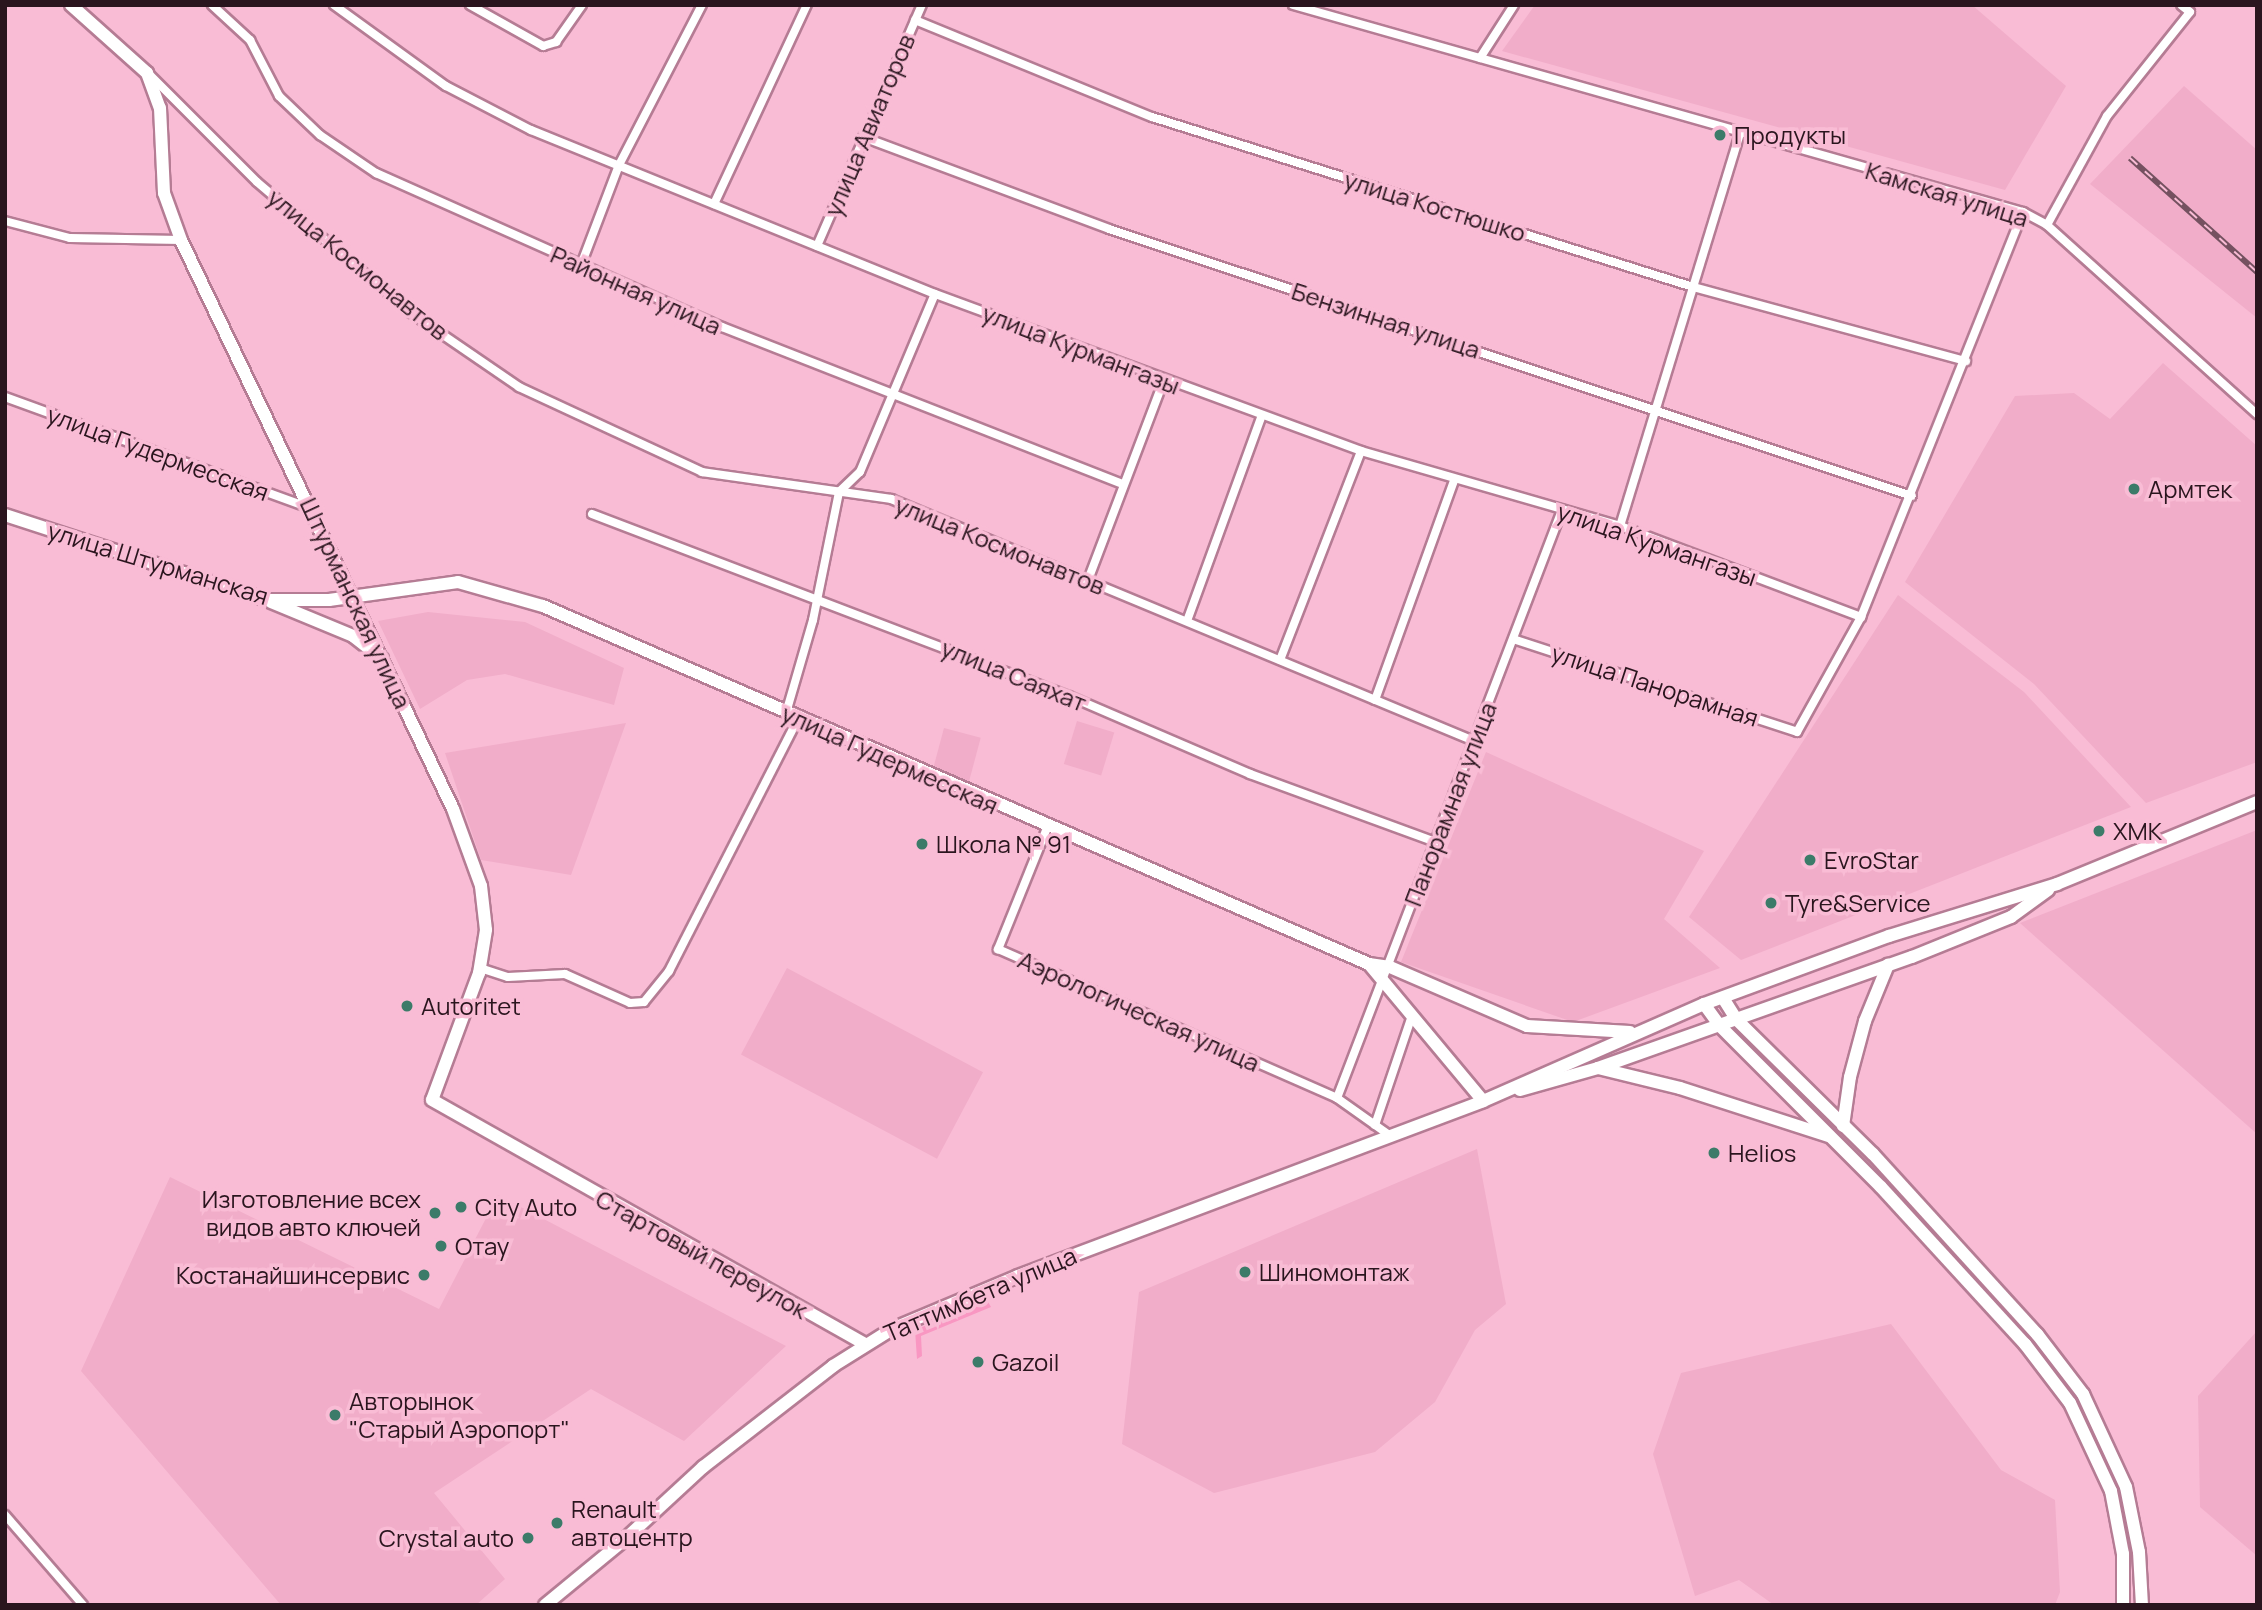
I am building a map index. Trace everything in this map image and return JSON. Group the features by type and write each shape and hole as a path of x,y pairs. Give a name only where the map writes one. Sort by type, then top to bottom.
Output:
{"main road":[{"name":"улица Космонавтов","path":"75,7 148,73"},
{"name":"Штурманская улица","path":"148,73 160,108 164,193 181,240 354,597 453,809 481,886 486,930 480,968 432,1100"},
{"name":"улица Штурманская","path":"5,515 264,599 354,597"},
{"name":"улица Гудермесская","path":"354,597 458,582 543,606 1047,828 1369,964 1483,1101"},
{"path":"264,599 353,636 383,660"},
{"path":"1483,1101 1634,1032 1704,1004 1889,936 2057,884 2257,802"},
{"path":"1483,1101 1598,1068 1888,965 2011,917 2057,884"},
{"path":"1369,964 1390,967 1527,1026 1634,1032"},
{"path":"1843,1126 1850,1077 1865,1021 1888,965"},
{"path":"1723,998 1737,1020 1843,1126 2037,1334 2083,1394 2126,1487 2139,1552 2141,1605"},
{"path":"1704,1004 1720,1025 1830,1136 2025,1344 2070,1403 2110,1491 2123,1554 2123,1605"},
{"path":"1598,1068 1680,1088 1830,1136"},
{"name":"Стартовый переулок","path":"432,1100 864,1344"},
{"name":"Таттимбета улица","path":"545,1605 624,1540 703,1467 864,1344 992,1286 1483,1101"}],"street":[{"name":"Районная улица","path":"212,5 250,40 263,58 279,96 320,135 376,173 581,265 891,396 1122,484"},
{"name":"улица Курмангазы","path":"334,5 446,86 531,130 935,294 1361,452 1454,481 1620,526 1861,617"},
{"path":"470,5 543,47 556,42 582,5"},
{"path":"581,265 620,165 702,5"},
{"path":"715,204 807,5"},
{"name":"улица Авиаторов","path":"817,246 922,5"},
{"name":"Камская улица","path":"1293,5 1309,7 1740,134 2023,212 2047,225 2257,414"},
{"path":"1480,58 1514,5"},
{"path":"2047,225 2107,116 2192,9 2181,5"},
{"name":"улица Костюшко","path":"915,20 1152,117 1693,287 1966,361"},
{"name":"улица Космонавтов","path":"148,73 257,182 411,313 519,387 702,472 891,499 1474,741"},
{"path":"1620,526 1740,134"},
{"name":"Бензинная улица","path":"863,137 1109,229 1912,496"},
{"path":"1861,617 1966,361 2023,212"},
{"path":"5,221 70,238 181,240"},
{"path":"480,968 508,977 565,974 630,1003 644,1002 669,971 792,716 839,492 860,472 935,294"},
{"path":"1088,580 1122,484 1164,380"},
{"name":"улица Гудермесская","path":"5,397 310,508"},
{"path":"1187,621 1262,415"},
{"path":"1280,660 1361,452"},
{"path":"1375,700 1454,481"},
{"name":"Панорамная улица","path":"1337,1098 1384,983 1433,841 1562,510"},
{"name":"улица Саяхат","path":"592,514 1069,696 1250,774 1433,841"},
{"name":"улица Панорамная","path":"1513,639 1797,732 1861,617"},
{"name":"Аэрологическая улица","path":"1047,828 998,949 1337,1098 1392,1136"},
{"path":"1375,1125 1412,1016"},
{"path":"5,1515 83,1605"}],"shaded area":[{"path":"1535,5 1972,5 2066,86 2005,190 1502,51"},
{"path":"2184,86 2257,150 2257,318 2090,184"},
{"path":"2163,363 2257,446 2257,762 2146,803 2034,684 1905,582 2015,396 2074,393 2110,419"},
{"path":"1898,595 2024,692 2131,807 1741,960 1689,917"},
{"path":"428,612 525,622 624,668 614,705 505,674 467,680 420,709 378,621"},
{"path":"1077,721 1114,732 1101,775 1064,764"},
{"path":"626,723 571,875 481,860 445,753"},
{"path":"944,728 981,738 969,781 932,771"},
{"path":"1486,752 1704,851 1664,919 1720,968 1573,1022 1401,962"},
{"path":"2257,830 2257,1134 2020,923"},
{"path":"787,968 983,1072 937,1159 741,1055"},
{"path":"1477,1149 1506,1304 1475,1330 1435,1402 1375,1452 1214,1493 1122,1444 1139,1292"},
{"name":"Авторынок \"Старый Аэропорт\"","path":"170,1177 439,1309 498,1195 786,1346 684,1441 591,1389 434,1493 505,1579 476,1605 281,1605 81,1371"},
{"path":"987,1300 991,1307 921,1336 922,1356 917,1359 915,1330"},
{"path":"1891,1324 2001,1470 2055,1500 2060,1592 2055,1605 1774,1605 1739,1580 1695,1596 1653,1454 1681,1373"},
{"path":"2257,1331 2257,1556 2200,1507 2198,1396"}],"railway":[{"path":"2130,158 2257,272"}],"place":[{"name":"Продукты","path":"1720,135"},
{"name":"Армтек","path":"2134,489"},
{"name":"ХМК","path":"2099,831"},
{"name":"Школа № 91","path":"922,844"},
{"name":"EvroStar","path":"1810,860"},
{"name":"Tyre&Service","path":"1771,903"},
{"name":"Autoritet","path":"407,1006"},
{"name":"Helios","path":"1714,1153"},
{"name":"City Auto","path":"461,1207"},
{"name":"Изготовление всех видов авто ключей","path":"435,1213"},
{"name":"Отау","path":"441,1246"},
{"name":"Шиномонтаж","path":"1245,1272"},
{"name":"Костанайшинсервис","path":"424,1275"},
{"name":"Gazoil","path":"978,1362"},
{"name":"Авторынок \"Старый Аэропорт\"","path":"335,1415"},
{"name":"Renault автоцентр","path":"557,1523"},
{"name":"Crystal auto","path":"528,1538"}]}
